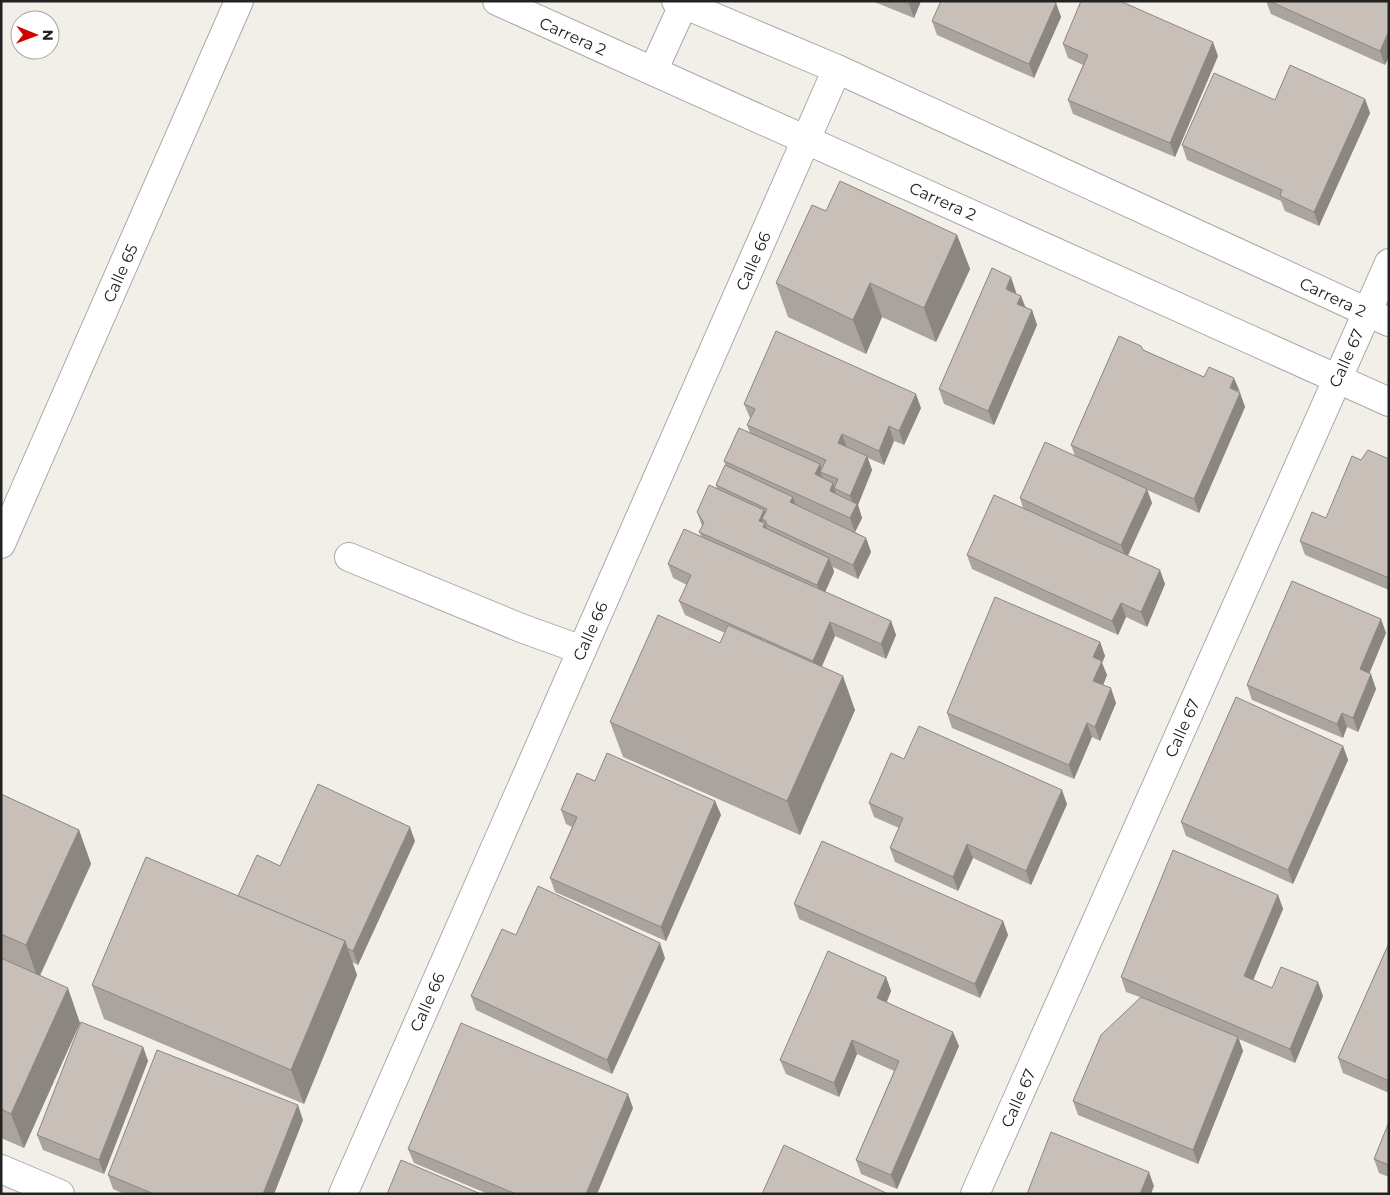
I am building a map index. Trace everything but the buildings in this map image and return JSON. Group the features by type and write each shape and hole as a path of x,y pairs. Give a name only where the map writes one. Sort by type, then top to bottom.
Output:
{"street":[{"name":"Calle 65","path":"1,544 239,1"},
{"name":"Carrera 2","path":"497,1 1389,402"},
{"name":"Carrera 2","path":"681,2 837,69 1378,317"},
{"path":"653,71 681,2"},
{"name":"Calle 66","path":"343,1194 837,69"},
{"name":"Calle 67","path":"975,1194 1338,378 1378,317 1389,263"},
{"path":"349,557 521,628 582,650"},
{"path":"1,1169 60,1194"}]}
